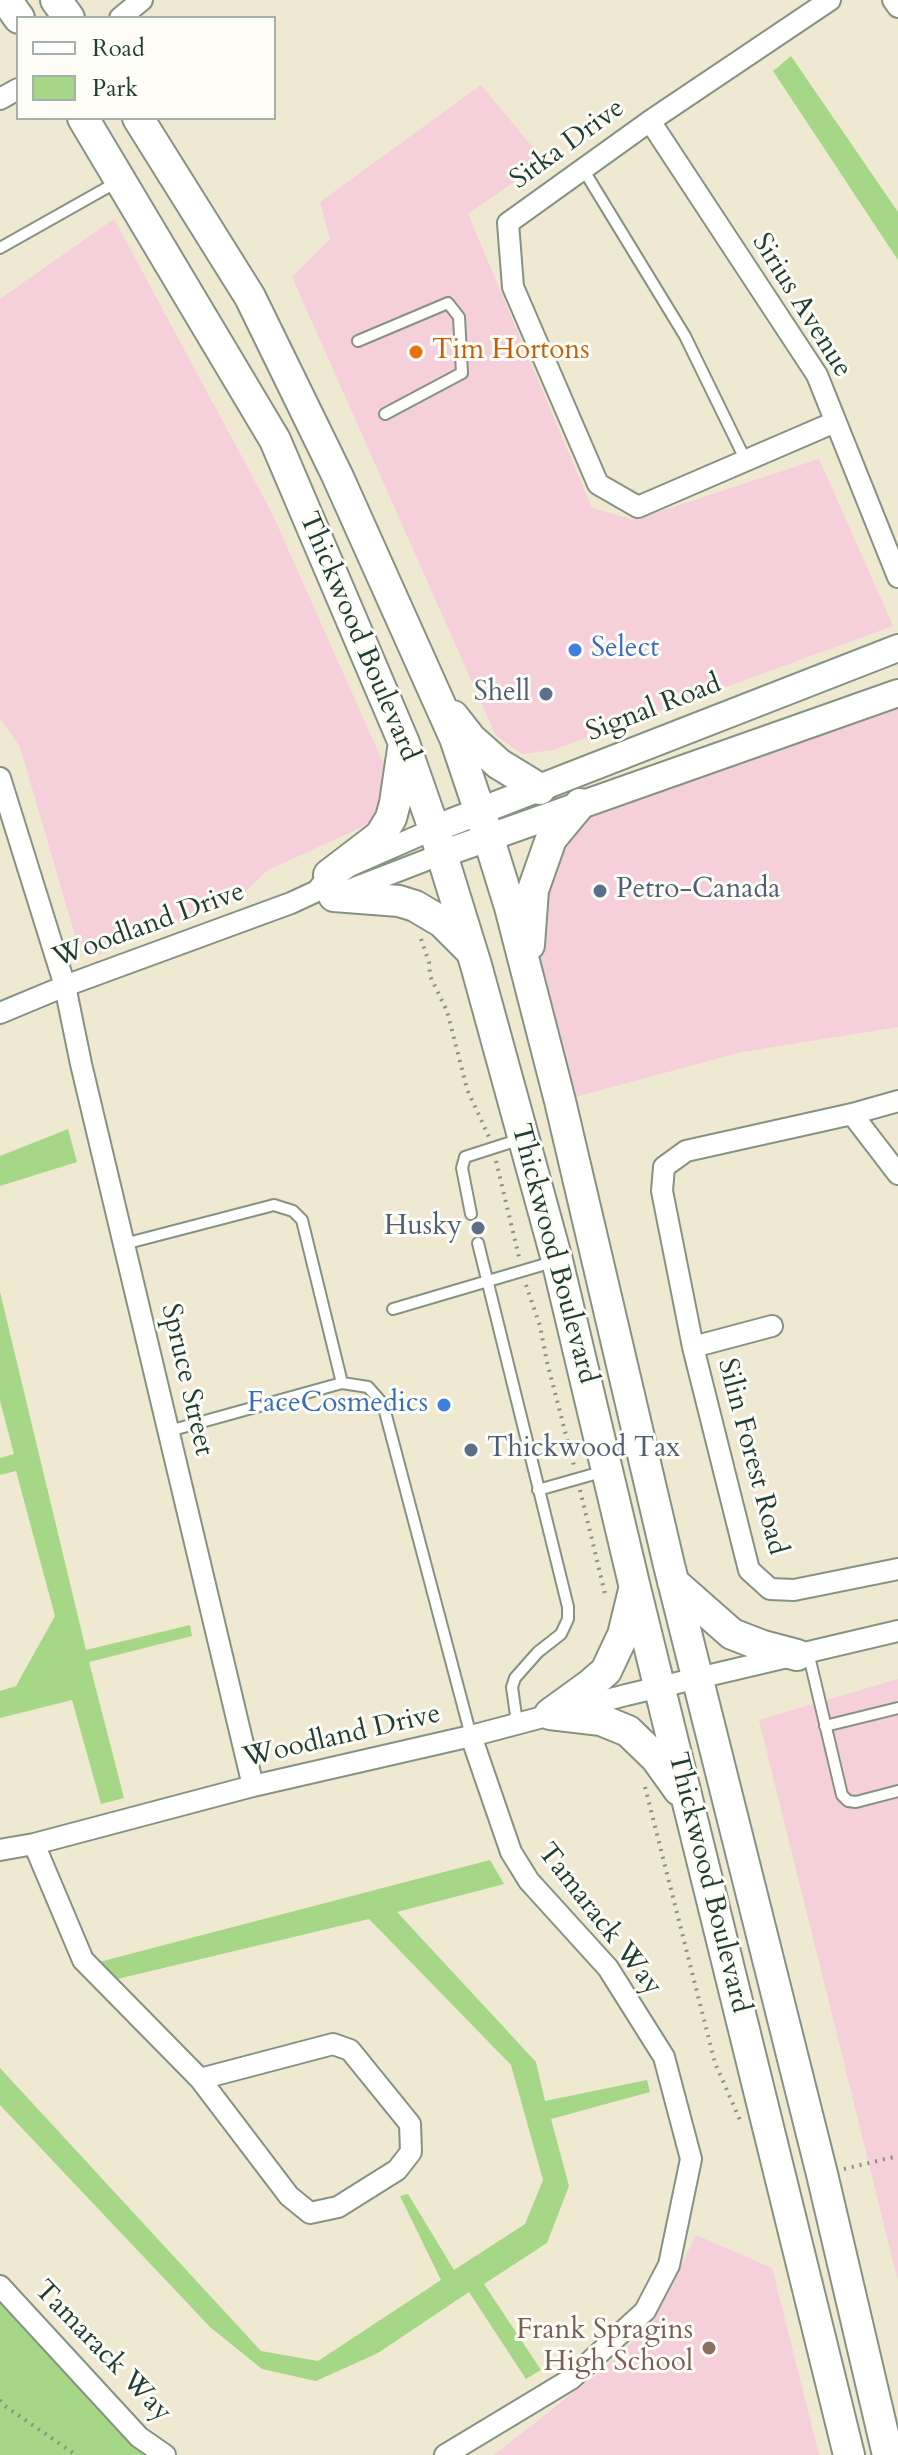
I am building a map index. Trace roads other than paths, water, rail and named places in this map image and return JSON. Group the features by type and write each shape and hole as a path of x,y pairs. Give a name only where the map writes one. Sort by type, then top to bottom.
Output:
{"main road":[{"name":"Thickwood Boulevard","path":"84,120 275,440 404,743 438,842 557,1260 849,2455"},
{"name":"Thickwood Boulevard","path":"139,120 250,297 337,475 455,738 484,824 560,1101 673,1582 822,2174 888,2455"},
{"path":"433,691 471,739 499,764 540,789"},
{"path":"327,887 380,836 391,818 404,743"},
{"path":"526,971 533,890 551,839 580,804"},
{"path":"327,887 415,906 442,922 471,951"},
{"path":"557,1260 568,1259 574,1264 598,1307 609,1313"},
{"path":"673,1582 732,1634 755,1644 802,1654"},
{"path":"550,1714 606,1671 623,1635 635,1588"},
{"path":"550,1714 601,1720 628,1731 656,1758 689,1806"}],"street":[{"path":"122,16 142,0"},
{"name":"Sitka Drive","path":"830,0 650,121 508,223 513,287 598,484 638,507 835,422"},
{"path":"893,0 898,7"},
{"name":"Sirius Avenue","path":"650,121 817,375 898,577"},
{"name":"Signal Road","path":"484,824 540,789 898,648"},
{"name":"Signal Road","path":"438,842 484,824 580,804 898,693"},
{"name":"Spruce Street","path":"0,778 65,986 253,1786"},
{"name":"Woodland Drive","path":"0,1013 291,903 438,842"},
{"name":"Silin Forest Road","path":"898,1101 686,1151 664,1167 662,1191 693,1347 749,1570 770,1589 794,1590 898,1569"},
{"path":"852,1114 898,1174"},
{"name":"Silin Forest Road","path":"693,1347 772,1326"},
{"path":"697,1679 898,1631"},
{"name":"Woodland Drive","path":"0,1850 697,1679"},
{"name":"Tamarack Way","path":"445,2455 571,2379 645,2311 669,2265 691,2159 664,2057 608,1968 529,1881 511,1852 471,1736"},
{"path":"34,1844 83,1960 200,2079 289,2196 310,2213 338,2207 397,2170 411,2152 410,2124 350,2050 333,2044 200,2079"},
{"name":"Tamarack Way","path":"0,2286 139,2437 165,2455"}],"lane":[{"path":"583,169 685,336 746,461"},
{"path":"0,248 120,180"},
{"path":"358,341 448,303 459,317 462,373 385,414"},
{"path":"471,1214 462,1168 465,1157 523,1138"},
{"path":"124,1244 274,1205 293,1211 302,1220 342,1383"},
{"path":"478,1243 568,1607 568,1619 561,1634 538,1652 515,1678 512,1687 517,1723"},
{"path":"393,1309 557,1260"},
{"path":"169,1431 342,1383 368,1387 383,1404 471,1736"},
{"path":"538,1490 607,1470"},
{"path":"802,1654 825,1726 842,1795 848,1801 856,1802 898,1791"},
{"path":"825,1726 898,1708"}],"place":[{"name":"Tim Hortons","path":"416,352"},
{"name":"Select","path":"575,650"},
{"name":"Shell","path":"546,694"},
{"name":"Petro-Canada","path":"600,891"},
{"name":"Husky","path":"478,1228"},
{"name":"FaceCosmedics","path":"444,1405"},
{"name":"Thickwood Tax","path":"471,1450"},
{"name":"Frank Spragins High School","path":"709,2348"}]}
